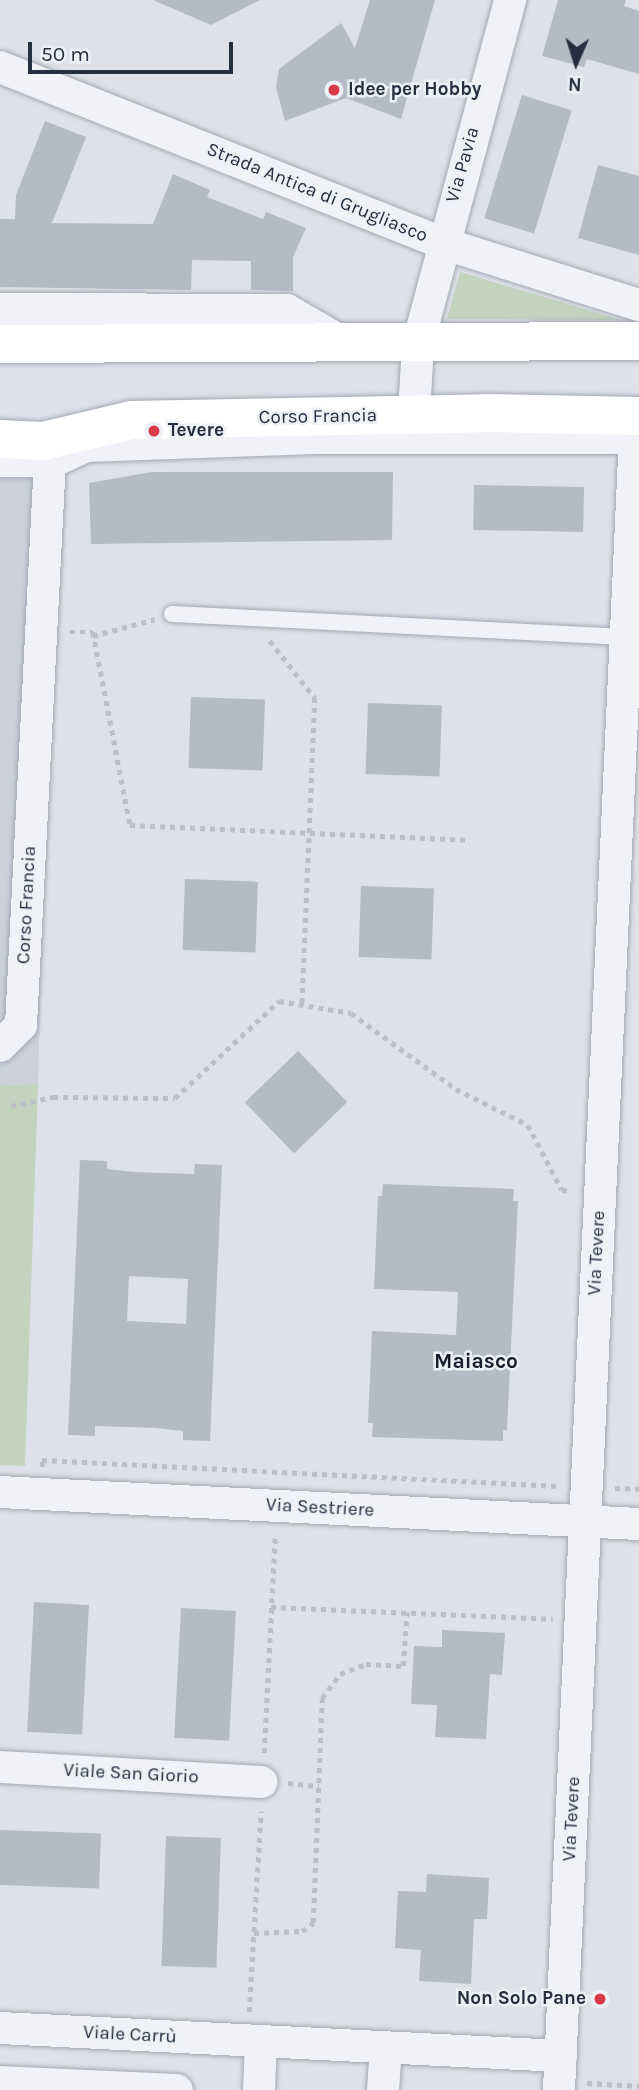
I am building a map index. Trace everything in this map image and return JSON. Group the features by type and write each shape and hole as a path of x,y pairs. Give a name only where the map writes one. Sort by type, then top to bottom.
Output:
{"main road":[{"path":"0,344 418,344 638,323"},
{"name":"Corso Francia","path":"0,439 43,441 131,420 414,414 637,423"}],"street":[{"name":"Via Pavia","path":"414,414 418,344 442,243 510,0"},
{"name":"Strada Antica di Grugliasco","path":"0,67 638,323"},
{"path":"0,309 287,310 347,345"},
{"name":"Corso Francia","path":"0,461 50,461 86,446 637,423"},
{"name":"Via Tevere","path":"559,2090 637,423"},
{"name":"Corso Francia","path":"0,1046 21,1025 50,461"},
{"name":"Via Sestriere","path":"0,1492 639,1524"},
{"name":"Viale San Giorio","path":"0,1767 262,1782"},
{"name":"Viale Carrù","path":"0,2028 561,2056"},
{"path":"259,2090 261,2041"},
{"path":"383,2090 386,2047"},
{"path":"0,2082 177,2090"}],"lane":[{"path":"172,614 626,637"}],"path":[{"path":"93,636 172,614"},
{"path":"253,618 315,698 302,1005"},
{"path":"41,633 93,632 130,825 467,840"},
{"path":"11,1106 53,1097 175,1098 279,1001 351,1013 456,1089 528,1125 562,1190 600,1193"},
{"path":"41,1494 42,1460 639,1489"},
{"path":"271,1607 581,1620"},
{"path":"254,1933 302,1931 313,1923 322,1698 340,1674 366,1664 403,1665 407,1612"}],"shaded area":[{"path":"0,460 54,461 38,1084 0,1085"}],"green space":[{"path":"460,272 621,320 447,319"},
{"path":"38,1084 25,1466 0,1465 0,1085"}],"building":[{"path":"153,0 260,0 211,25"},
{"path":"370,0 435,0 401,119 346,98 285,121 276,87 279,69 341,23 355,48"},
{"path":"558,0 626,0 624,6 639,11 639,74 587,59 584,67 542,56"},
{"path":"522,95 572,110 534,234 484,218"},
{"path":"45,121 86,137 52,223 153,224 173,174 210,190 207,197 263,219 266,212 306,228 293,257 293,291 251,290 251,261 192,260 191,290 0,287 0,219 15,219 16,195"},
{"path":"598,165 639,176 639,255 578,238"},
{"path":"152,472 393,472 392,540 91,544 89,483"},
{"path":"474,485 584,487 583,532 473,530"},
{"path":"191,697 265,700 262,771 189,768"},
{"path":"368,703 442,706 439,777 366,774"},
{"path":"185,879 258,882 255,953 183,950"},
{"path":"361,886 434,889 431,960 359,957"},
{"path":"298,1051 347,1102 294,1153 245,1102"},
{"path":"80,1160 107,1161 107,1169 134,1172 194,1174 195,1164 222,1165 210,1441 183,1440 183,1431 156,1428 95,1426 95,1436 68,1435","holes":["129,1276 188,1279 186,1324 127,1321"]},
{"path":"383,1184 514,1189 513,1201 518,1201 507,1430 503,1430 503,1441 372,1437 373,1423 368,1423 372,1331 456,1335 458,1292 374,1289 378,1196 382,1196"},
{"path":"34,1602 89,1605 82,1735 27,1732"},
{"path":"181,1608 236,1611 229,1741 174,1738"},
{"path":"442,1630 505,1633 502,1675 490,1674 486,1739 435,1737 437,1705 411,1704 414,1646 442,1647"},
{"path":"0,1830 101,1834 99,1888 0,1885"},
{"path":"166,1836 221,1838 216,1968 161,1966"},
{"path":"427,1874 489,1878 487,1919 474,1919 471,1984 419,1981 421,1950 395,1948 398,1891 426,1892"}],"place":[{"name":"Idee per Hobby","path":"334,90"},
{"name":"Tevere","path":"154,431"},
{"name":"Non Solo Pane","path":"600,1999"}],"district":[{"name":"Maiasco","path":"476,1361"}]}
